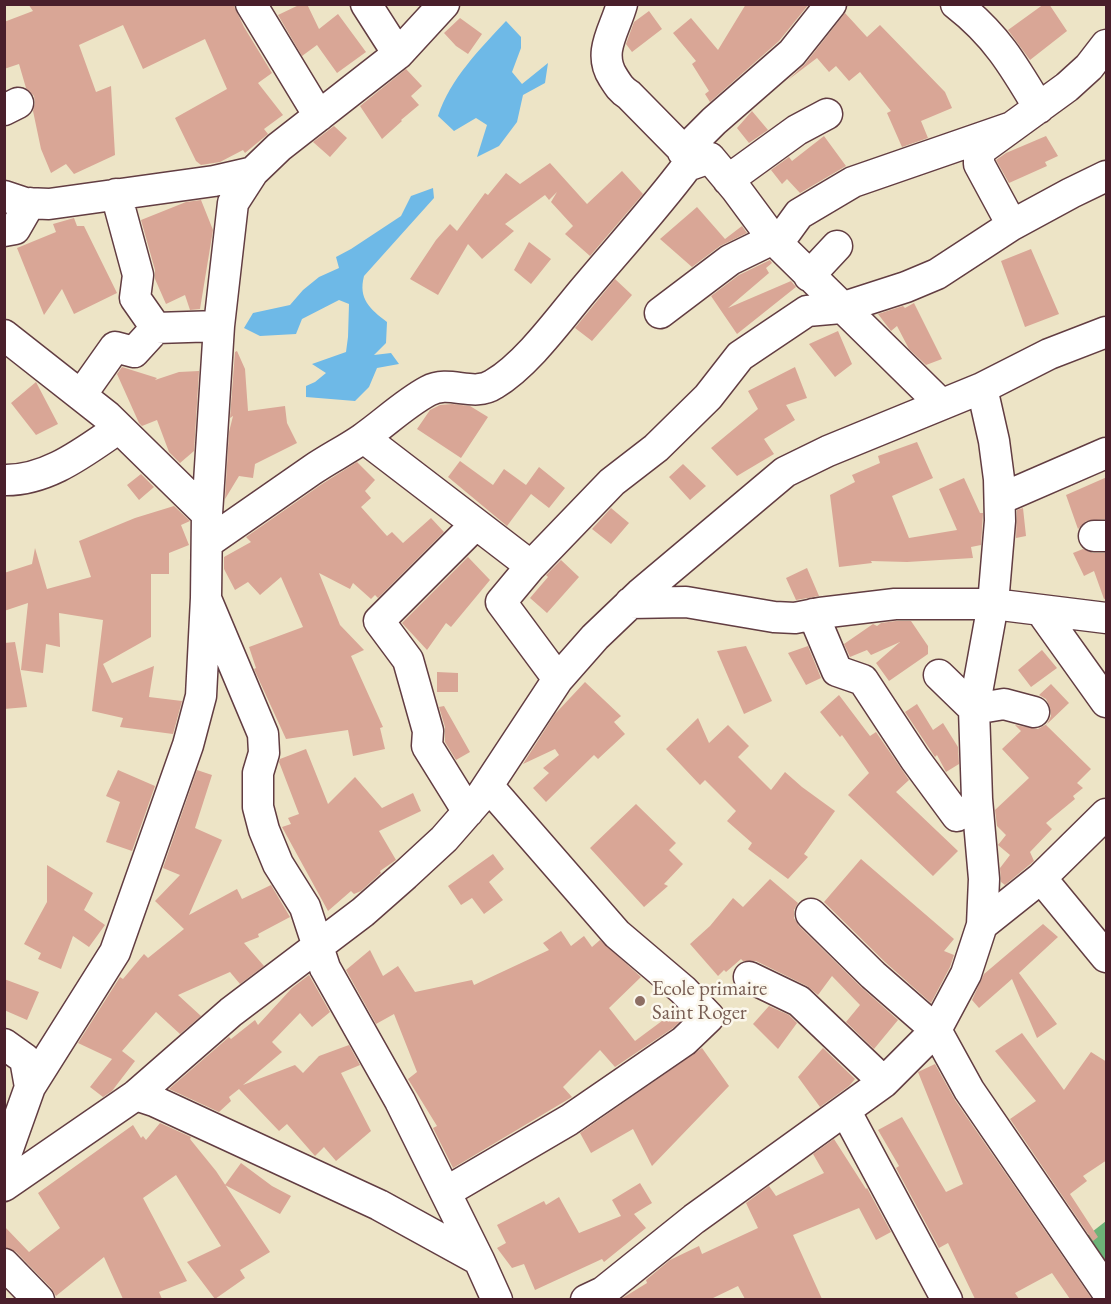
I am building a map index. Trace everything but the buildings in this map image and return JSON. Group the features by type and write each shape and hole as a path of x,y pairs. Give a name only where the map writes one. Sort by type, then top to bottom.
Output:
{"street":[{"path":"251,4 320,116"},
{"path":"366,4 398,54"},
{"path":"4,1161 30,1087 115,952 189,745 201,696 207,528 219,326 233,203 253,172 279,147 398,54 444,4"},
{"path":"622,4 605,56 610,72 622,91 707,163 775,241 941,404"},
{"path":"707,163 714,121 792,53 831,4"},
{"path":"976,10 1039,108"},
{"path":"1012,225 979,164 979,152 1067,87 1104,52"},
{"path":"207,528 314,469 364,438 405,405 438,386 483,390 494,384 523,360 556,323 687,166 707,163 797,130 827,114"},
{"path":"660,313 730,260 775,241 799,214 853,182 1012,127"},
{"path":"4,231 15,229 17,200 49,204 214,181 253,172"},
{"path":"558,679 501,602 531,566 612,482 656,448 708,397 740,356 807,311 841,308 906,287 937,274 1012,225 1107,176"},
{"path":"116,194 138,275 135,298 156,328"},
{"path":"809,276 837,246"},
{"path":"81,395 115,347 134,352 156,328 219,326"},
{"path":"4,1186 136,1095 231,1012 363,912 405,875 444,839 489,787 558,679 596,637 630,603 694,547 785,472 809,459 982,388 1049,354 1107,332"},
{"path":"4,335 81,395 118,428 207,528"},
{"path":"586,1299 603,1292 694,1219 884,1082 936,1030 966,974 982,925 984,879 977,799 974,709 993,604 1000,521 999,479 994,441 982,388"},
{"path":"4,480 33,477 58,467 118,428"},
{"path":"364,438 531,566"},
{"path":"1000,499 1107,453"},
{"path":"468,812 427,746 428,731 408,660 379,621 476,524"},
{"path":"206,598 263,734 264,753 258,773 258,807 264,830 278,864 305,907 325,968 400,1101 497,1299"},
{"path":"630,603 686,602 774,617 795,618 895,604 993,604 1107,618"},
{"path":"1041,611 1107,702"},
{"path":"813,614 837,671 863,680 915,759 957,816"},
{"path":"939,675 974,709"},
{"path":"974,709 1004,704 1034,712"},
{"path":"446,1192 569,1120 684,1041 710,1017 683,990 617,934 489,787"},
{"path":"982,925 1041,878 1107,814"},
{"path":"1041,878 1107,957"},
{"path":"811,914 873,975 936,1030 969,1090 1107,1290"},
{"path":"749,976 799,1001 884,1082"},
{"path":"4,1044 25,1059 30,1087"},
{"path":"136,1095 154,1101 379,1205 479,1260"},
{"path":"845,1110 947,1299"},
{"path":"4,1264 39,1299"}],"green space":[{"path":"1106,1221 1106,1276 1083,1239"}],"water":[{"path":"506,21 521,37 521,48 512,72 522,84 548,63 545,83 523,95 517,122 499,146 477,157 487,125 476,118 454,131 438,116 443,102 458,77"},
{"path":"433,188 434,198 364,276 363,291 367,303 387,322 386,343 374,355 391,353 399,364 377,368 369,387 355,401 306,397 306,386 326,373 312,364 346,352 349,304 339,300 302,319 296,334 260,336 244,328 253,313 290,305 319,277 339,268 336,257 401,216 411,196"}],"place":[{"name":"Ecole primaire Saint Roger","path":"640,1001"}]}
